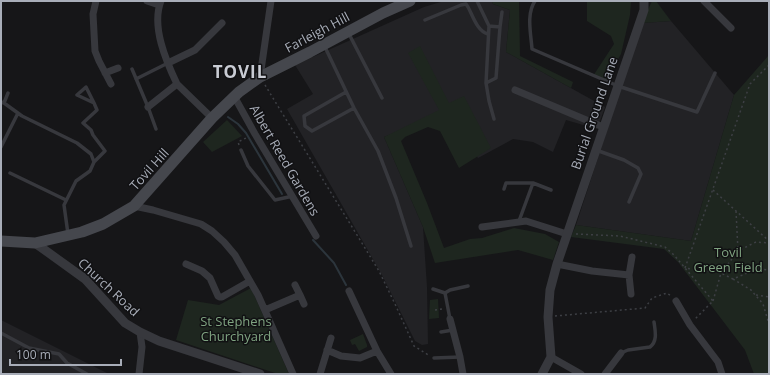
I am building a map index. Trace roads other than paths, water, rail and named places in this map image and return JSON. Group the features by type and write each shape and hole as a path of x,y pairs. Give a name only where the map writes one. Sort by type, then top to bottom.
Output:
{"main road":[{"name":"Farleigh Hill","path":"260,77 310,52 394,4 410,1"},
{"name":"Tovil Hill","path":"1,241 35,243 82,232 104,224 134,206 212,118 234,96 260,77"}],"street":[{"path":"96,1 92,22 95,51 111,84"},
{"path":"147,1 160,3 157,20 158,31 168,63 177,84 212,118"},
{"path":"260,77 271,1"},
{"name":"Burial Ground Lane","path":"551,357 548,317 550,290 557,264 595,150 644,10 644,1"},
{"path":"704,1 731,28"},
{"path":"168,63 195,50 222,23"},
{"path":"105,73 118,68"},
{"path":"148,107 177,84"},
{"path":"515,90 603,127"},
{"name":"Albert Reed Gardens","path":"234,96 316,236"},
{"path":"134,206 201,224 212,231 224,242 235,255 258,295 293,374"},
{"path":"482,227 526,221 567,234"},
{"name":"Church Road","path":"35,243 85,278 125,323 140,332 159,341 260,374"},
{"path":"631,294 629,275 632,257"},
{"path":"186,264 202,271 210,278 218,296 220,297 250,281"},
{"path":"557,264 592,271 629,275"},
{"path":"295,285 304,304"},
{"path":"349,291 377,351 391,374"},
{"path":"265,310 300,295"},
{"path":"676,300 690,325 718,362 722,374"},
{"path":"450,320 463,374"},
{"path":"140,332 142,347 140,374"},
{"path":"320,374 331,338"},
{"path":"327,350 341,356 360,358 377,351"},
{"path":"605,374 621,353"},
{"path":"542,374 551,357 581,374"}],"lane":[{"path":"477,1 489,26 486,83 494,119"},
{"path":"535,1 530,13 532,49 618,86 697,112 714,73"},
{"path":"425,20 460,5 466,4 479,28 483,33 488,34"},
{"path":"486,83 496,78 502,12"},
{"path":"489,26 500,26"},
{"path":"348,31 382,98"},
{"path":"323,44 354,108 378,151 396,198 411,246"},
{"path":"136,79 168,63"},
{"path":"132,69 156,129"},
{"path":"68,235 64,205 66,200 76,181 90,171 94,162 105,151 91,130 84,123 97,110 94,103 86,87 77,95 94,103"},
{"path":"346,92 304,116 305,126 312,131 354,108"},
{"path":"8,93 2,103 22,116 78,143 91,154 94,162"},
{"path":"1,146 18,113"},
{"path":"241,150 248,166 275,200 293,196"},
{"path":"595,150 624,160 638,168 641,174 629,202"},
{"path":"10,173 66,200"},
{"path":"518,222 533,183"},
{"path":"504,189 506,184 533,183 551,190"},
{"path":"445,293 450,290 468,286"},
{"path":"433,288 445,293"},
{"path":"445,293 450,320"},
{"path":"621,353 628,350 650,347 653,345 655,342 654,322"},
{"path":"442,332 453,330"},
{"path":"1,334 29,348 59,354 67,363 87,374"},
{"path":"434,358 460,357"}],"waterway":[{"path":"228,117 238,124 246,133 282,194"},
{"path":"313,240 334,263 346,285"}],"district":[{"name":"TOVIL","path":"240,72"}],"park label":[{"name":"Tovil Green Field","path":"728,260"},
{"name":"St Stephens Churchyard","path":"236,328"}]}
